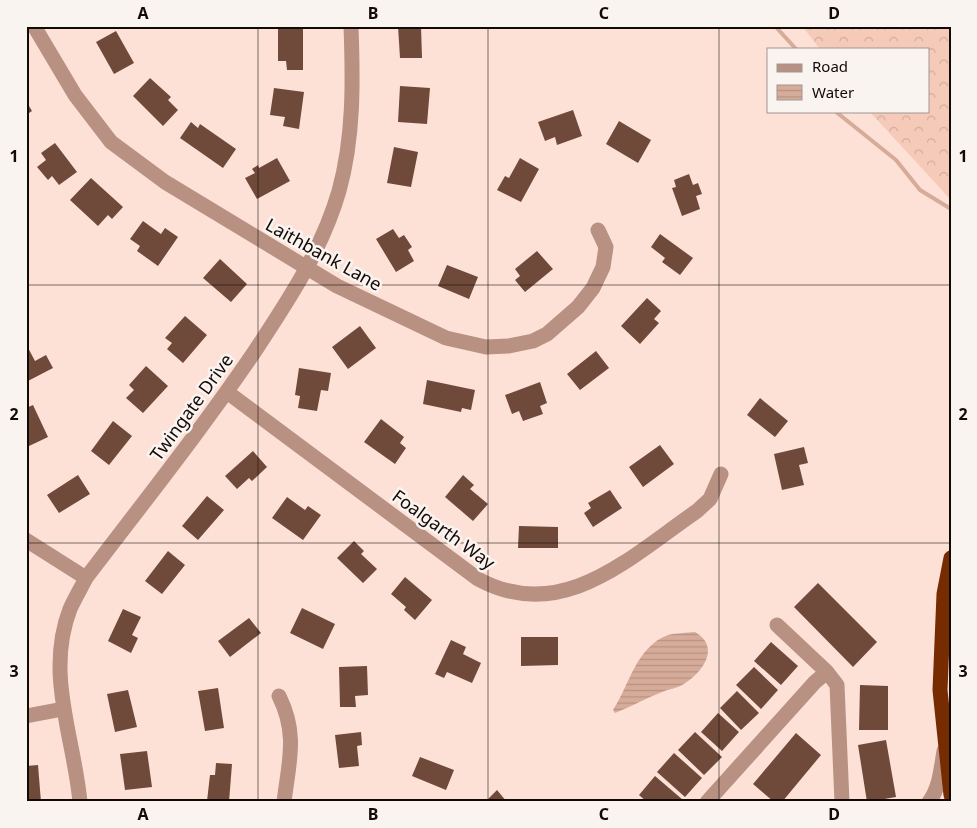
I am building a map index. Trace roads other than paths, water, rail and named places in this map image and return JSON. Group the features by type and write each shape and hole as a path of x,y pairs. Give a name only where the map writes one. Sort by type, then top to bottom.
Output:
{"highway":[{"path":"951,558 944,594 940,690 951,794"}],"street":[{"name":"Laithbank Lane","path":"34,26 75,95 112,142 165,182 337,286 446,338 486,347 508,346 533,341 547,334 563,322 593,288 603,267 606,247 598,230"},
{"name":"Twingate Drive","path":"80,802 63,709 59,674 62,641 70,609 86,578 227,392 297,287 307,268 339,192 349,138 353,84 351,26"},
{"name":"Foalgarth Way","path":"227,392 478,579 494,587 534,596 555,594 581,586 617,566 697,511 710,499 721,474"},
{"path":"26,540 86,578"},
{"path":"777,625 827,672 837,685 841,801"},
{"path":"707,802 815,682 827,672"},
{"path":"279,696 288,715 292,735 284,802"},
{"path":"26,716 63,709"},
{"path":"929,802 940,779 945,744"}],"water":[{"path":"695,632 703,638 708,652 703,666 697,673 682,685 656,694 615,713 613,710 635,667 648,648 668,635"}],"waterway":[{"path":"775,26 795,48"},
{"path":"836,112 896,160 920,190 951,209"}]}
